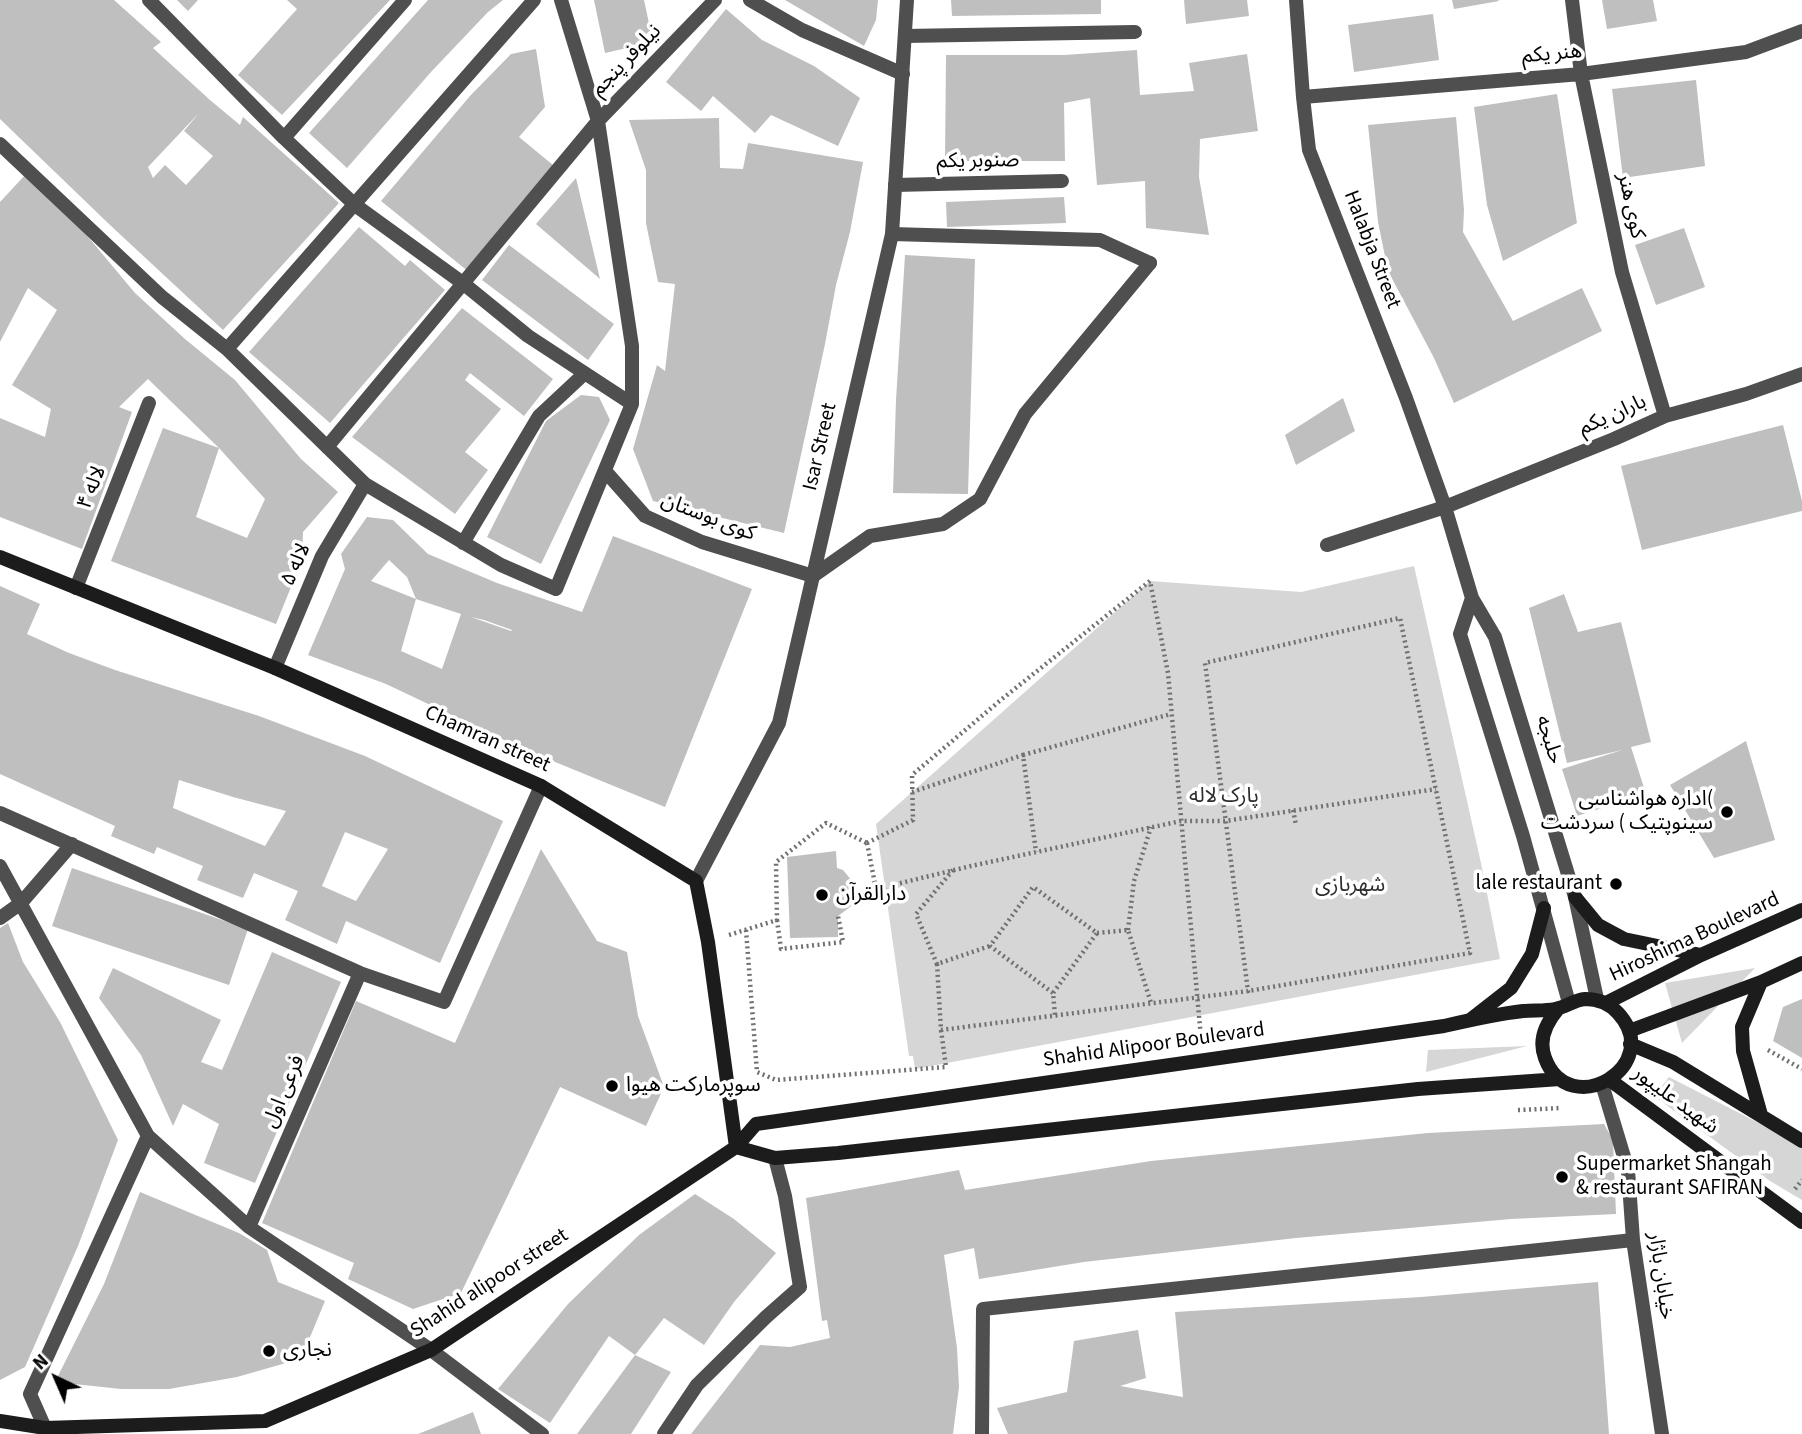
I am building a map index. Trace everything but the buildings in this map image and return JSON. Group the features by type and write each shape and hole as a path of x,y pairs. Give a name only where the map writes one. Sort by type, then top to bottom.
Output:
{"main road":[{"name":"Chamran street","path":"0,557 275,668 541,786 696,881"},
{"path":"696,881 708,942 736,1147 775,1158 1418,1088 1560,1079"},
{"path":"1575,897 1598,925 1624,939 1701,955"},
{"path":"1469,1021 1511,988 1532,954 1544,908"},
{"name":"Hiroshima Boulevard","path":"1602,1001 1802,910"},
{"path":"1630,1037 1802,963"},
{"path":"1761,982 1742,1027 1743,1051 1761,1115"},
{"path":"1630,1037 1625,1064 1606,1082 1585,1087 1572,1085 1560,1079 1544,1058 1542,1044 1549,1019 1563,1006 1581,999 1602,1001 1616,1010 1630,1037 1802,1141"},
{"name":"Shahid Alipoor Boulevard","path":"756,1124 1563,1006"},
{"name":"شهید علیپور","path":"1606,1082 1782,1206 1802,1223"},
{"name":"Shahid alipoor street","path":"0,1421 51,1431 265,1421 431,1350 736,1147 756,1124"}],"street":[{"path":"149,0 284,138 355,205 464,284 527,335 632,404"},
{"path":"284,138 405,0"},
{"path":"227,349 534,0"},
{"path":"0,145 162,297 227,349 365,484 501,565 556,589 632,404 632,346 598,121 561,0"},
{"name":"نیلوفر پنجم","path":"327,447 598,121 715,0"},
{"path":"750,0 802,30 902,74"},
{"name":"Isar Street","path":"696,881 779,723 891,234 907,0"},
{"name":"Halabja Street","path":"1296,0 1309,150 1406,398 1445,507 1472,598"},
{"name":"کوی هنر","path":"1572,0 1581,74 1622,272 1665,416"},
{"name":"هنر یکم","path":"1303,97 1581,74 1745,51 1802,31"},
{"path":"905,36 1135,32"},
{"name":"صنوبر یکم","path":"895,185 1062,181"},
{"path":"813,576 870,536 943,524 980,499 1025,414 1150,263 1100,240 891,234"},
{"path":"463,543 539,416 584,374"},
{"name":"باران یکم","path":"1327,545 1445,507 1665,416 1745,394 1802,374"},
{"name":"لاله ۴","path":"76,588 149,403"},
{"name":"کوی بوستان","path":"606,472 645,516 702,542 813,576"},
{"name":"لاله ۵","path":"275,668 322,556 365,484"},
{"path":"1472,598 1460,635 1544,908 1563,1006"},
{"name":"حلبجه","path":"1472,598 1495,637 1575,897 1602,1001"},
{"path":"0,813 360,973 444,1002 541,786"},
{"path":"0,918 21,903 72,844"},
{"path":"0,866 148,1136 249,1227 431,1350 542,1434"},
{"name":"فرعی اول","path":"249,1227 360,973"},
{"name":"خیابان باژار","path":"1606,1082 1628,1170 1633,1240 1662,1434"},
{"path":"51,1431 30,1394 148,1136"},
{"path":"664,1434 697,1385 800,1287 785,1196 775,1158"},
{"path":"982,1434 983,1309 1633,1240"}],"path":[{"path":"867,843 913,820 912,775 1150,581 1168,673 1203,1060"},
{"path":"941,1030 1248,990 1470,953 1400,618 1205,663 1248,990"},
{"path":"912,792 1023,755 1171,714"},
{"path":"1023,755 1036,852"},
{"path":"867,843 876,889 1181,821 1225,821 1436,789"},
{"path":"1293,810 1296,825"},
{"path":"838,916 844,942 781,949 777,920 776,862 826,823 867,843"},
{"path":"1150,1003 1128,930 1134,881 1151,827"},
{"path":"746,930 757,1072 776,1080 946,1067 937,964 916,914 953,870"},
{"path":"937,964 990,946 1033,887 1097,933 1128,930"},
{"path":"708,942 777,920"},
{"path":"1055,1015 1053,993 1097,933"},
{"path":"990,946 1053,993"},
{"path":"1761,1045 1802,1069"}],"green space":[{"name":"پارک لاله","path":"1414,566 1500,959 915,1069 913,1056 909,1056 876,824 1150,581 1301,592"},
{"path":"1755,968 1682,1043 1665,983"},
{"path":"1527,1046 1426,1072 1428,1050"},
{"path":"1669,1077 1792,1140 1802,1148 1802,1200 1770,1181 1654,1096"}],"place":[{"name":"اداره هواشناسی( سینوپتیک ) سردشت","path":"1727,812"},
{"name":"lale restaurant","path":"1616,884"},
{"name":"دارالقرآن","path":"822,895"},
{"name":"سوپرمارکت هیوا","path":"612,1086"},
{"name":"Supermarket Shangah & restaurant SAFIRAN","path":"1562,1177"},
{"name":"نجاری","path":"269,1351"}],"park label":[{"name":"شهربازی","path":"1350,886"}]}
